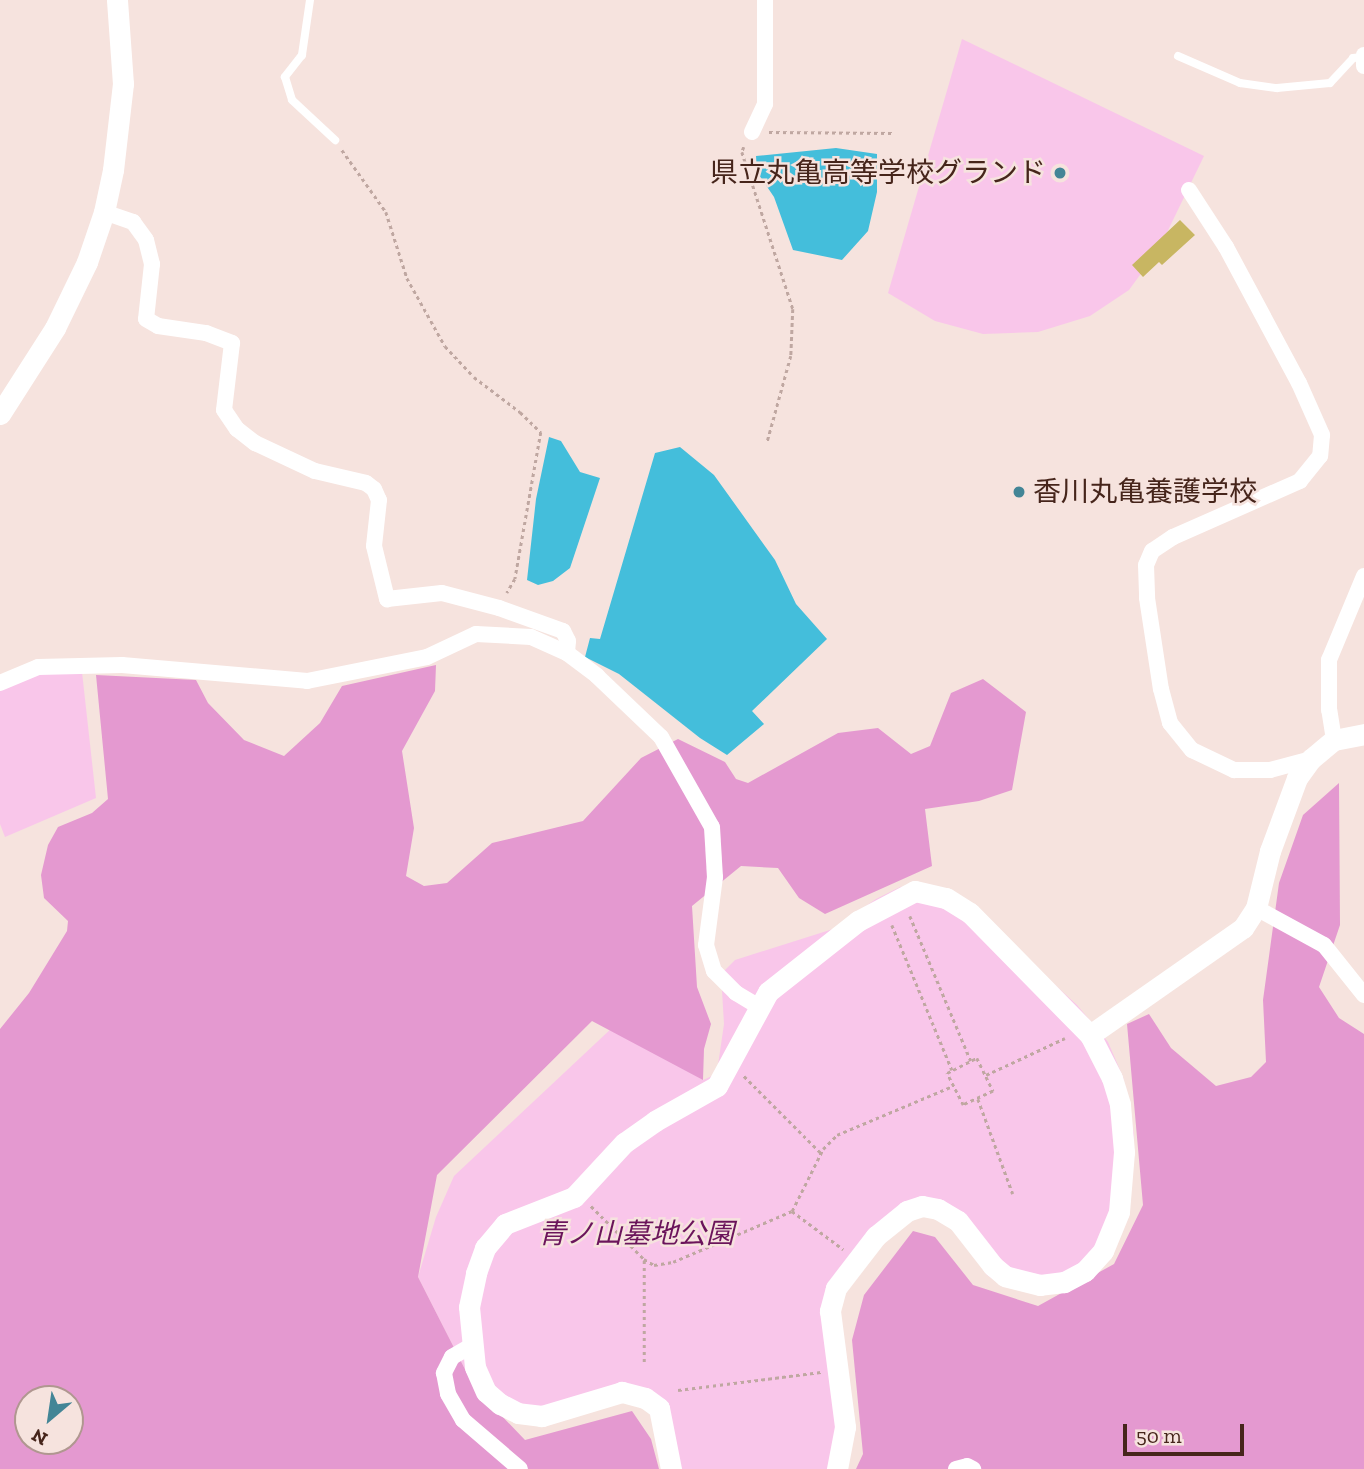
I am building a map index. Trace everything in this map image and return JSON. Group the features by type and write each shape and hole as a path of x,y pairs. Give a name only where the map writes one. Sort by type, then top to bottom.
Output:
{"street":[{"path":"0,414 55,328 87,262 104,212 113,170 123,84 117,0"},
{"path":"751,132 765,104 765,0"},
{"path":"1189,190 1226,247 1275,338 1322,435 1320,456 1300,481 1173,537 1152,551 1146,565 1147,598 1161,689 1170,723 1192,750 1234,770 1270,770 1311,759"},
{"path":"104,212 133,222 146,240 152,264 146,319 158,326 206,333 232,343 224,410 237,429 255,443 315,471 366,483 374,489 379,499 374,546 387,599 442,593 499,608 563,631 568,641 567,653"},
{"path":"1334,740 1329,710 1329,660 1364,576"},
{"path":"0,682 38,667 121,665 307,681 427,657 476,634 531,637 567,653 597,676 661,737 712,827 715,877 706,945 714,971 736,993 759,1007"},
{"path":"1087,1032 1225,943 1243,928 1255,908 1286,805 1297,778 1311,759 1334,740 1364,734"},
{"path":"671,1469 665,1425 659,1408 645,1398 622,1392 542,1416 518,1413 500,1404 486,1392 475,1367 469,1307 476,1273 485,1248 505,1224 578,1193 624,1143 717,1086 768,992 816,952 893,901 915,891 946,898 970,913 1087,1032 1112,1078 1120,1105 1124,1152 1119,1212 1104,1251 1085,1271 1064,1282 1040,1285 1021,1283 993,1266 958,1221 938,1209 922,1206 907,1211 876,1236 835,1289 830,1311 845,1427 837,1469"},
{"path":"1255,908 1324,945 1364,995"},
{"path":"471,1346 452,1357 444,1373 448,1394 463,1420 520,1469"},
{"path":"956,1469 967,1466 973,1469"}],"lane":[{"path":"310,0 302,55 285,77 292,100 335,140"},
{"path":"1178,56 1240,83 1277,88 1330,83 1353,58 1363,59"}],"path":[{"path":"767,443 791,356 793,309 742,152 751,132 892,133"},
{"path":"335,140 386,212 407,278 445,346 474,377 520,412 541,432 515,579 499,608"},
{"path":"893,901 971,1061"},
{"path":"893,901 952,1070"},
{"path":"986,1076 1087,1032"},
{"path":"977,1058 993,1091 963,1105 947,1073 971,1061 977,1058"},
{"path":"729,1062 821,1153"},
{"path":"578,1193 644,1259 654,1265 673,1262 792,1211 821,1153 837,1135 953,1086"},
{"path":"978,1098 1013,1194"},
{"path":"792,1211 857,1260"},
{"path":"643,1362 644,1259"},
{"path":"678,1390 837,1370"}],"green space":[{"name":"県立丸亀高等学校グランド","path":"962,39 1204,156 1159,249 1129,290 1090,316 1038,332 983,334 935,321 888,293"},
{"path":"82,672 96,798 5,837 0,824 0,691 37,673"},
{"name":"青ノ山墓地公園","path":"925,885 1031,963 1077,1005 1108,1042 1123,1077 1134,1134 1130,1187 1103,1265 1001,1285 987,1275 951,1226 922,1214 909,1218 887,1236 840,1298 837,1327 854,1430 846,1469 664,1469 649,1409 619,1400 553,1420 474,1387 418,1277 436,1217 454,1176 613,1027 703,1080 712,1076 718,1065 724,1024 721,974 735,960 833,929 876,899 900,887"}],"shaded area":[{"path":"436,665 435,691 402,751 414,828 406,876 424,886 447,883 492,843 583,821 641,758 678,739 725,762 736,779 748,783 838,733 878,728 911,754 930,746 951,693 983,679 1026,712 1012,790 979,801 925,809 932,866 825,914 799,898 778,868 741,866 692,906 697,987 711,1024 704,1049 703,1080 592,1021 437,1175 418,1277 474,1387 525,1440 632,1411 651,1439 659,1469 0,1469 0,1029 29,993 67,931 68,921 44,898 41,875 48,845 58,827 92,813 108,799 96,675 196,680 208,703 244,740 284,756 320,723 342,686"},
{"path":"1339,783 1340,925 1319,987 1339,1018 1364,1034 1364,1469 856,1469 863,1454 852,1340 864,1295 913,1231 935,1237 973,1285 1038,1306 1114,1264 1143,1205 1127,1024 1149,1014 1171,1048 1216,1086 1251,1077 1266,1062 1263,1000 1279,883 1303,815"}],"water":[{"path":"836,148 877,154 877,192 868,231 842,260 793,250 774,197 757,172 756,156"},
{"path":"549,437 561,441 580,472 600,478 570,568 553,581 538,585 527,580 536,499"},
{"path":"680,447 714,475 775,560 796,604 827,639 752,711 764,724 727,755 700,738 619,674 585,657 590,638 600,639 655,453"}],"building":[{"path":"1180,220 1195,235 1162,265 1159,262 1143,277 1132,265"}],"place":[{"name":"県立丸亀高等学校グランド","path":"1060,173"},
{"name":"香川丸亀養護学校","path":"1019,492"}]}
